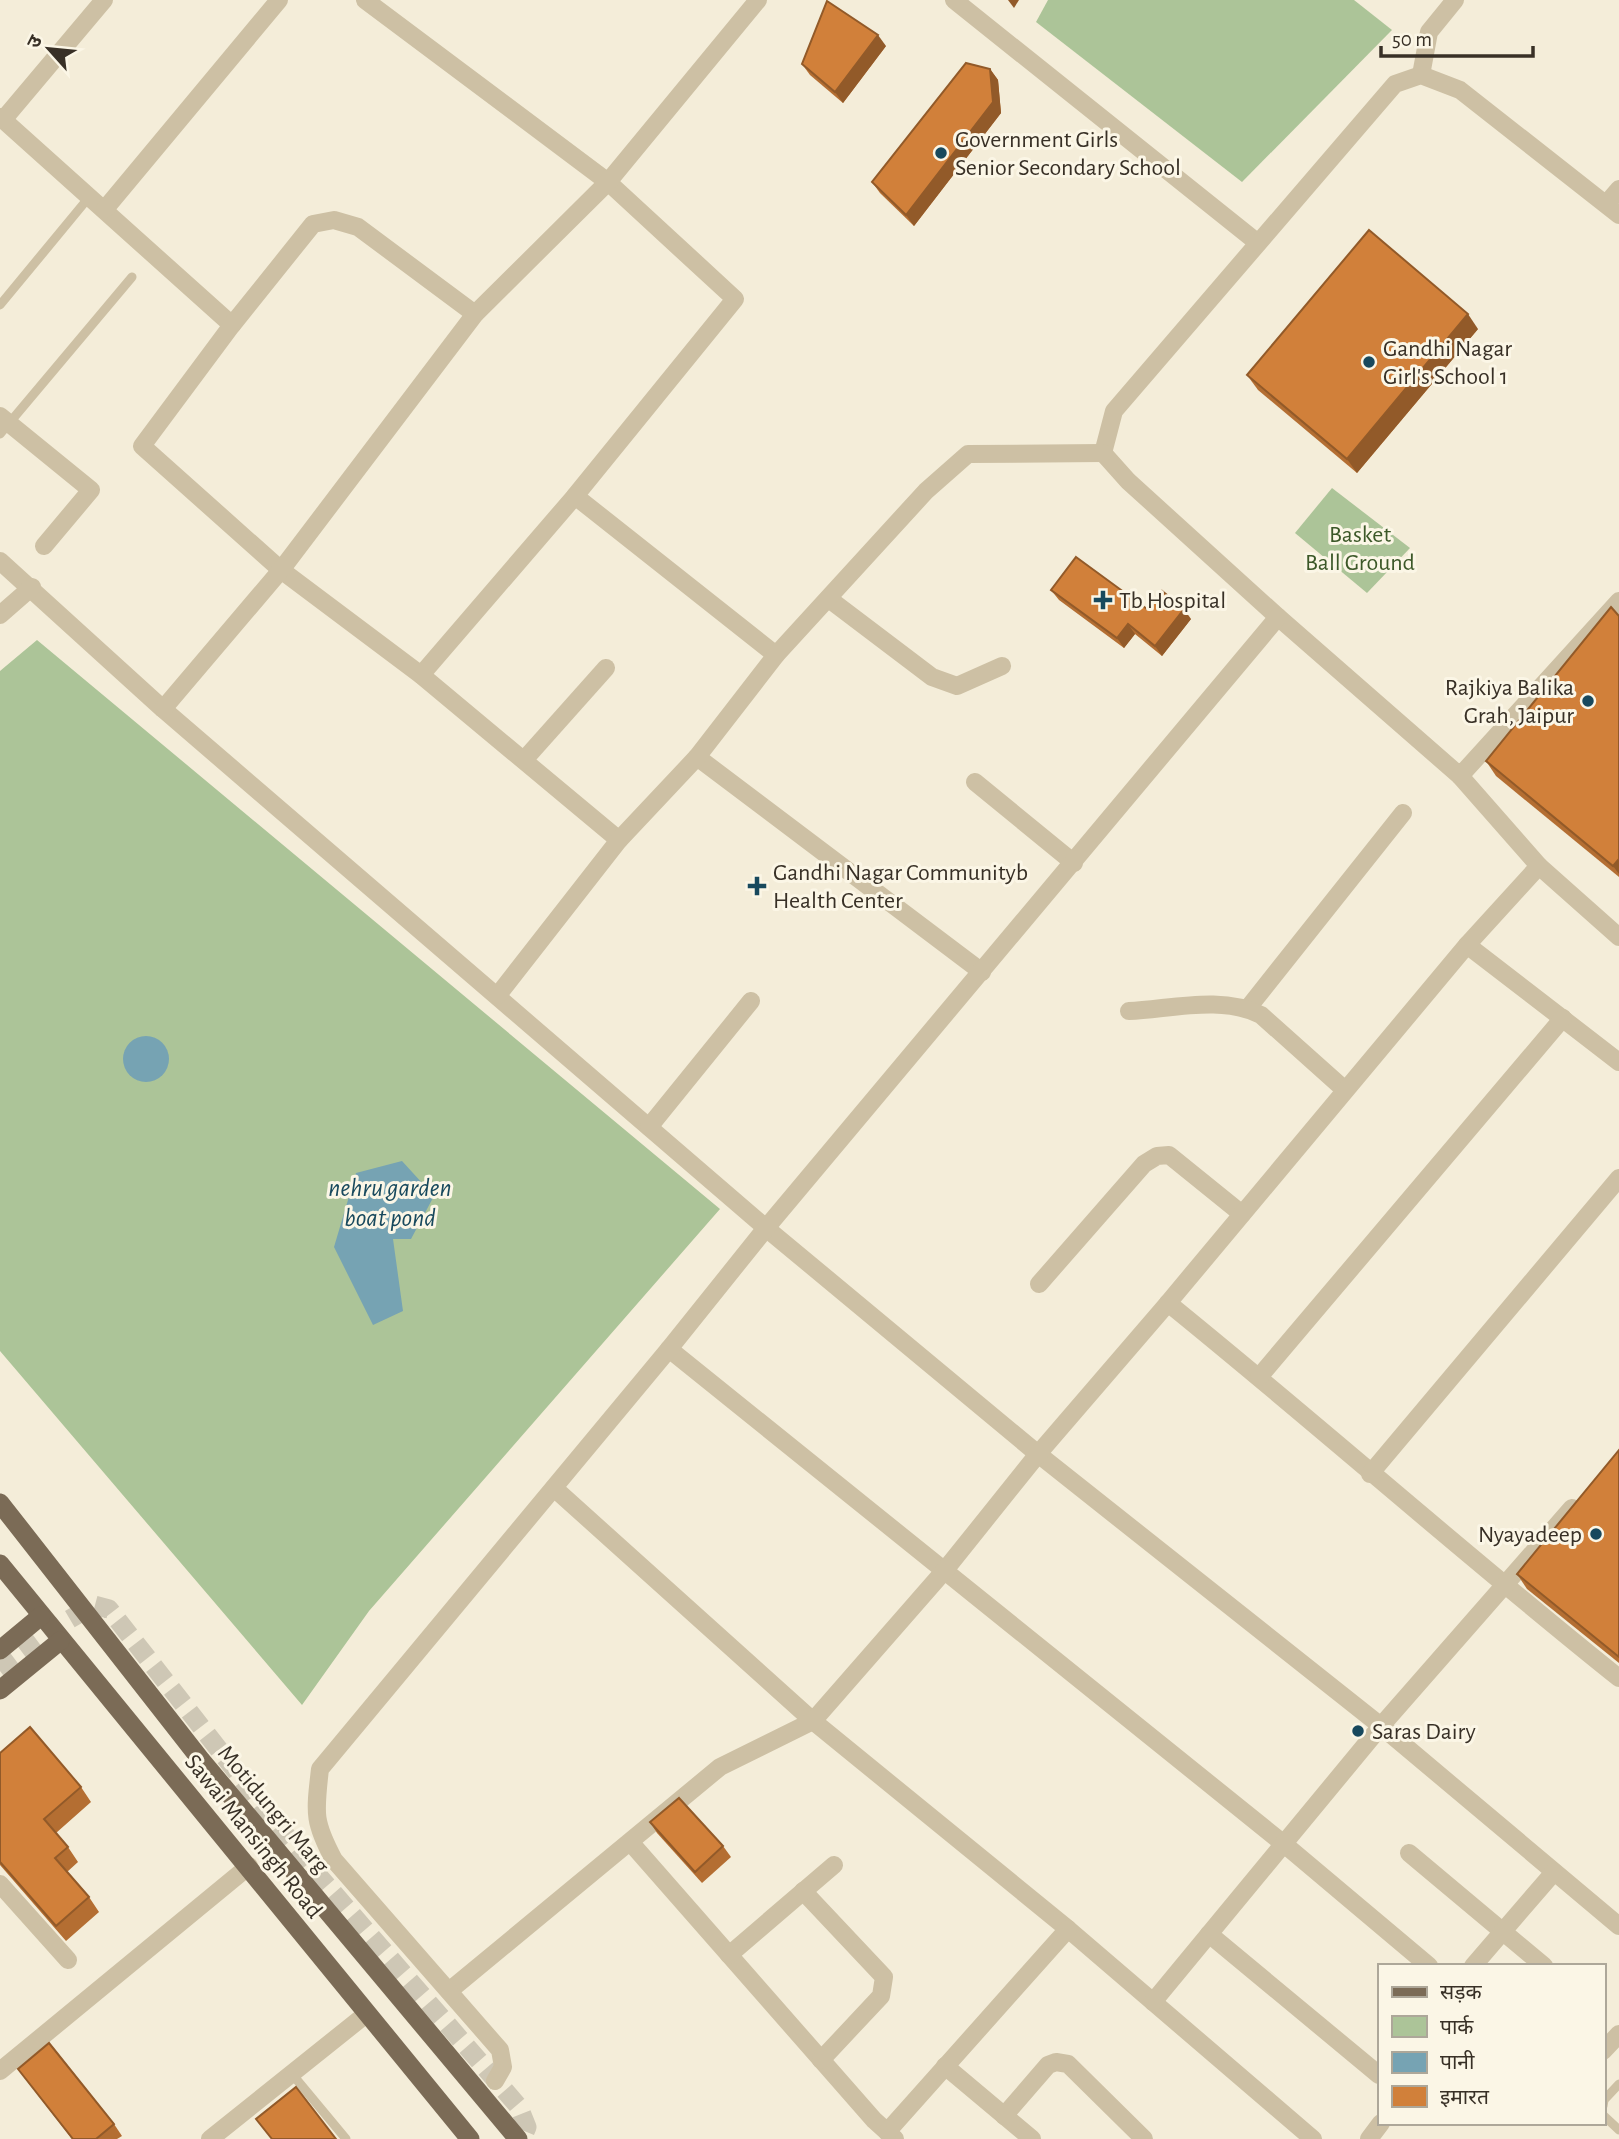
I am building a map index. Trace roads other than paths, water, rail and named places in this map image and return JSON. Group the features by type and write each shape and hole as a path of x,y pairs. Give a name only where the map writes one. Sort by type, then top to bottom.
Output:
{"main road":[{"name":"Motidungri Marg","path":"0,1503 201,1760 519,2139"},
{"name":"Sawai Mansingh Road","path":"4,1576 41,1616 249,1866 365,2015 470,2139"},
{"path":"0,1650 41,1616"},
{"path":"0,1690 60,1641"}],"street":[{"path":"104,0 2,119 232,325"},
{"path":"105,209 279,0"},
{"path":"365,0 608,182 735,299 575,496 421,675"},
{"path":"163,709 281,570 475,314 608,182 758,0"},
{"path":"954,0 1258,243"},
{"path":"1421,75 1429,32 1455,0"},
{"path":"1103,453 1114,411 1395,84 1421,75 1460,90 1613,209 1619,189"},
{"path":"475,314 358,227 334,220 313,224 232,325 142,446 281,570 421,675 619,841"},
{"path":"3,425 91,490 44,546"},
{"path":"498,995 619,841 696,757 776,655 926,491 968,454 1103,453 1128,481 1278,617 1460,776 1539,866 1619,937"},
{"path":"575,496 776,655"},
{"path":"0,561 32,587 163,709 766,1228 1038,1454 1381,1726 1619,1926"},
{"path":"0,615 32,587"},
{"path":"830,599 932,677 957,686 1002,666"},
{"path":"1460,776 1619,601"},
{"path":"495,2081 503,2067 500,2050 334,1860 317,1830 320,1769 669,1349 766,1228 1278,617"},
{"path":"524,760 606,668"},
{"path":"696,757 982,972"},
{"path":"975,782 1073,863"},
{"path":"1248,1008 1403,813"},
{"path":"449,1991 720,1767 813,1721 945,1570 1038,1454 1467,945 1539,866"},
{"path":"1467,945 1619,1062"},
{"path":"649,1127 751,1001"},
{"path":"1129,1011 1215,1004 1248,1008 1261,1015 1345,1090"},
{"path":"1259,1377 1563,1018"},
{"path":"1039,1284 1144,1164 1157,1156 1169,1155 1242,1214"},
{"path":"1370,1474 1619,1178"},
{"path":"1168,1303 1259,1377 1370,1474 1619,1678"},
{"path":"669,1349 1284,1844 1427,1964"},
{"path":"554,1488 813,1721 1068,1929 1313,2139"},
{"path":"1153,2002 1381,1726 1584,1494"},
{"path":"631,1843 891,2136 945,2066 1068,1929"},
{"path":"1409,1853 1542,1964"},
{"path":"0,2071 249,1866"},
{"path":"729,1955 834,1866"},
{"path":"1475,1964 1553,1872"},
{"path":"0,1884 68,1960"},
{"path":"803,1891 884,1977 881,1996 821,2060"},
{"path":"1209,1934 1378,2075"},
{"path":"210,2139 365,2015"},
{"path":"1605,2049 1619,2034"},
{"path":"1004,2116 1048,2065 1056,2062 1068,2064 1141,2138"},
{"path":"945,2066 1032,2139"}],"lane":[{"path":"0,306 90,195"},
{"path":"3,425 132,277"},
{"path":"292,2074 346,2139"},
{"path":"1605,2099 1619,2084"},
{"path":"1605,2117 1619,2130"}],"water":[{"path":"146,1036 162,1043 169,1059 162,1075 146,1082 130,1075 123,1059 130,1043"},
{"name":"nehru garden boat pond","path":"402,1161 434,1196 411,1239 393,1239 403,1311 373,1325 334,1247 356,1173"}],"tunnel":[{"path":"0,1671 65,1622 94,1605 109,1609 310,1866 519,2107 527,2127 522,2139"}],"place":[{"name":"Government Girls Senior Secondary School","path":"941,153"},
{"name":"Gandhi Nagar Girl's School 1","path":"1369,362"},
{"name":"Tb Hospital","path":"1103,600"},
{"name":"Rajkiya Balika Grah, Jaipur","path":"1588,701"},
{"name":"Gandhi Nagar Communityb Health Center","path":"757,886"},
{"name":"Nyayadeep","path":"1596,1534"},
{"name":"Saras Dairy","path":"1358,1731"}],"park label":[{"name":"Basket Ball Ground","path":"1360,548"}]}
